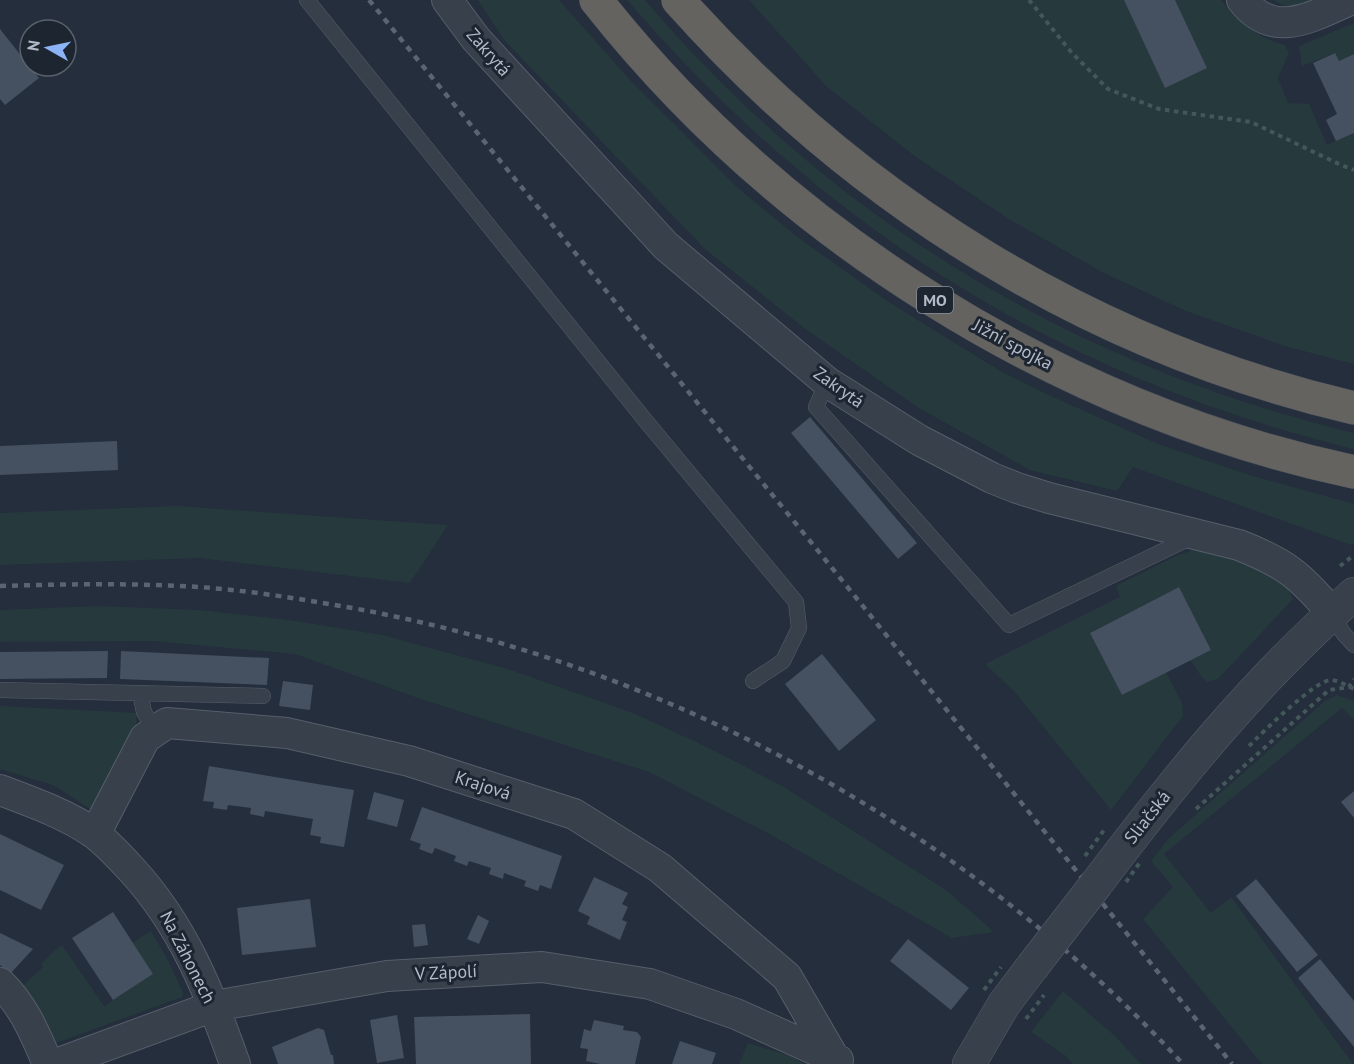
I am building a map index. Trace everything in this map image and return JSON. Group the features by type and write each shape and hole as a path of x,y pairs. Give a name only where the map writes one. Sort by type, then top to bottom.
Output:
{"highway":[{"name":"Jižní spojka","path":"596,0 659,74 712,128 768,178 888,270 947,308 1008,343 1135,403 1267,450 1354,472"},
{"path":"678,0 780,105 836,153 912,210 999,266 1079,309 1195,359 1259,382 1354,408"}],"street":[{"name":"Zakrytá","path":"447,0 476,39 666,246 827,382 919,440 992,478 1049,498 1239,545 1282,564 1312,590 1343,604"},
{"path":"1242,0 1260,16 1273,22 1285,23 1307,19 1350,0"},
{"name":"Sliačská","path":"969,1064 1004,1004 1124,846 1208,741 1253,692 1343,604"},
{"name":"Krajová","path":"156,731 167,723 286,732 409,761 574,814 660,868 787,977 839,1062"},
{"path":"95,834 145,738 156,731"},
{"name":"Na Záhonech","path":"0,790 42,805 95,834 116,852 159,901 189,951 214,1006 236,1064"},
{"name":"V Zápolí","path":"56,1064 214,1006 387,976 542,967 650,984 736,1014 839,1062"},
{"path":"0,983 33,1026 48,1064"}],"lane":[{"path":"307,0 645,420 796,602 799,628 783,661 753,681"},
{"path":"827,382 816,407 1009,626 1197,534"},
{"path":"1343,604 1343,633 1354,645"},
{"path":"0,690 263,696"},
{"path":"140,693 144,712 156,731"}],"path":[{"path":"1029,0 1072,53 1108,89 1159,109 1251,122 1354,170"},
{"path":"1352,688 1354,679"},
{"path":"1297,702 1326,681 1332,680 1352,688"},
{"path":"1193,811 1329,690 1352,688"}],"green space":[{"path":"478,0 559,0 630,80 739,189 800,239 887,301 1002,372 1158,444 1249,475 1354,504 1354,543 1351,545 1133,467 1117,491 1030,470 919,408 804,328 705,249 505,41"},
{"path":"627,0 645,0 717,79 795,151 878,216 965,274 1056,324 1152,368 1251,404 1354,433 1354,449 1246,418 1144,381 1047,336 954,283 866,224 783,157 703,82"},
{"path":"749,0 1124,0 1207,68 1175,0 1221,0 1249,28 1285,45 1289,53 1278,78 1288,103 1309,104 1327,145 1354,133 1354,364 1288,347 1186,311 1102,272 1009,219 916,157 826,86"},
{"path":"1274,0 1323,0 1310,6 1293,8"},
{"path":"1354,23 1354,54 1339,61 1334,53 1302,66 1299,46"},
{"path":"177,506 448,525 410,583 200,558 0,565 0,513"},
{"path":"1195,549 1245,560 1270,571 1287,586 1293,599 1218,679 1207,682 1190,660 1211,650 1179,587 1091,632 1122,695 1166,672 1182,703 1183,716 1111,810 1015,692 985,664 1120,597 1116,586"},
{"path":"98,606 199,610 289,620 382,635 508,669 633,713 709,748 784,787 946,890 994,932 952,938 764,831 649,772 418,698 295,654 154,641 0,642 0,610"},
{"path":"1337,695 1354,701 1354,720 1342,708 1164,854 1211,913 1231,897 1353,1064 1262,1064 1143,919 1173,887 1151,861 1169,838 1325,701"},
{"path":"0,706 137,713 135,735 95,812 53,785 0,769"},
{"path":"151,931 168,960 183,993 182,997 56,1043 45,1019 22,986 62,945 104,1006 153,974 132,943"},
{"path":"1063,991 1116,1037 1141,1064 1073,1064 1066,1056 1031,1032"},
{"path":"748,1043 790,1056 804,1064 739,1064"}],"building":[{"path":"1124,0 1175,0 1207,68 1165,88"},
{"path":"0,29 18,52 18,78 39,78 5,105 0,99"},
{"path":"1335,53 1339,61 1354,54 1354,133 1336,141 1326,120 1337,114 1313,63"},
{"path":"810,417 917,543 898,559 791,433"},
{"path":"117,441 118,470 0,475 0,446"},
{"path":"1179,587 1211,650 1122,695 1090,633"},
{"path":"108,651 107,678 0,679 0,652"},
{"path":"121,651 269,658 267,685 120,679"},
{"path":"822,654 876,720 839,751 785,684"},
{"path":"283,681 313,685 310,710 279,706"},
{"path":"209,766 354,790 344,847 320,843 321,837 310,835 313,819 265,811 264,817 250,814 251,808 228,805 227,810 213,808 214,802 203,801"},
{"path":"1354,791 1354,818 1341,802"},
{"path":"374,792 404,800 397,827 367,819"},
{"path":"422,807 562,856 551,889 540,885 538,891 524,886 526,881 504,873 503,879 489,874 491,868 469,861 467,866 454,861 456,856 435,848 432,854 419,849 421,844 410,840"},
{"path":"0,834 64,865 41,910 0,890"},
{"path":"594,877 628,893 622,904 628,907 622,920 627,922 620,940 587,924 590,917 578,911"},
{"path":"1256,879 1318,955 1297,972 1236,896"},
{"path":"310,899 316,947 242,955 237,908"},
{"path":"113,912 153,974 113,1000 72,938"},
{"path":"478,915 489,921 479,944 467,939"},
{"path":"425,924 428,945 414,947 412,925"},
{"path":"0,933 33,949 10,974 0,965"},
{"path":"908,939 969,988 951,1010 890,961"},
{"path":"1320,959 1354,1001 1354,1047 1298,978"},
{"path":"530,1014 531,1064 416,1064 414,1017"},
{"path":"397,1015 404,1058 377,1063 370,1020"},
{"path":"594,1020 624,1026 623,1030 637,1032 641,1037 635,1064 600,1064 586,1061 588,1049 580,1048 584,1029 591,1031"},
{"path":"318,1028 324,1030 334,1064 278,1064 272,1047"},
{"path":"680,1041 716,1053 712,1064 672,1064"}],"railway":[{"path":"369,0 841,579 1232,1064"},
{"path":"0,586 99,584 199,587 323,603 445,628 564,663 680,708 791,762 898,825 999,896 1095,976 1183,1064"}]}
